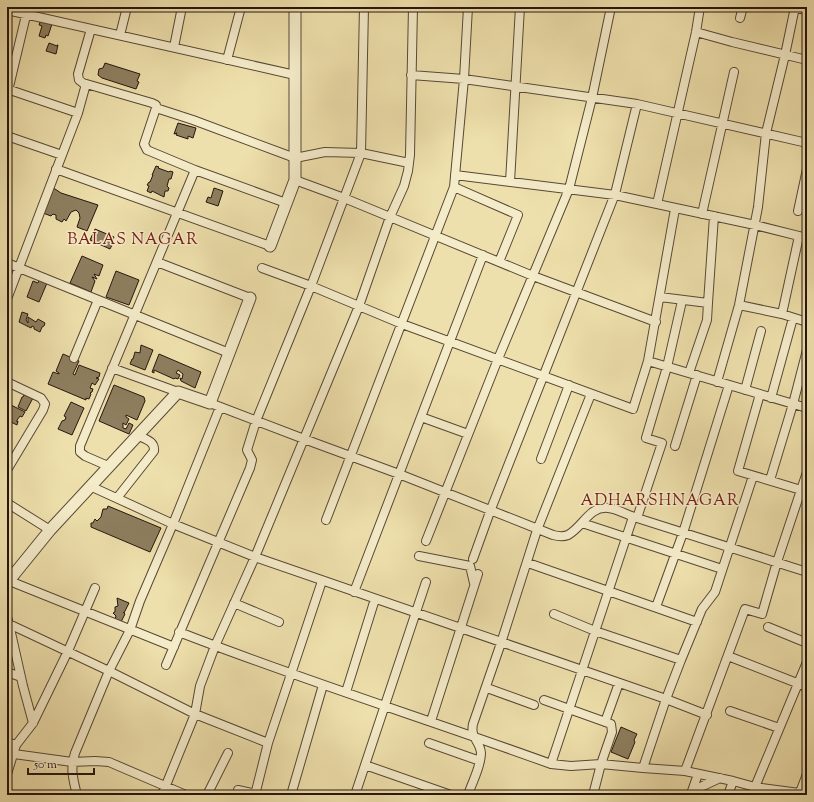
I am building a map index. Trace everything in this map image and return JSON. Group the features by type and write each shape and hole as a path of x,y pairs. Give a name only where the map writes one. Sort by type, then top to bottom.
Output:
{"street":[{"path":"120,35 127,7"},
{"path":"174,48 182,7"},
{"path":"227,60 241,7"},
{"path":"56,169 270,246 295,180 295,7"},
{"path":"166,665 251,464 252,460 247,450 256,421 311,286 360,153 364,7"},
{"path":"162,795 195,714 200,686 215,646 255,557 359,306 390,217 404,186 409,163 413,7"},
{"path":"326,520 454,187 464,79 468,7"},
{"path":"510,182 520,7"},
{"path":"426,541 498,359 569,190 592,98 611,7"},
{"path":"657,204 696,32 700,7"},
{"path":"740,18 743,7"},
{"path":"717,382 739,305 758,206 766,134 795,7 807,10"},
{"path":"7,10 27,11 91,29 295,75"},
{"path":"27,11 8,91 78,113"},
{"path":"91,29 78,74 79,80 83,84 152,103 156,105 156,108 193,120 295,158 325,152 360,153 409,163"},
{"path":"696,32 807,60"},
{"path":"702,214 734,72"},
{"path":"411,75 464,79 637,104 807,143"},
{"path":"7,299 78,113 86,84"},
{"path":"473,559 491,509 615,195 637,104"},
{"path":"156,108 144,144 147,150 195,170 286,203"},
{"path":"7,136 62,155"},
{"path":"798,211 807,169"},
{"path":"108,466 85,456 80,452 80,446 195,170"},
{"path":"455,175 615,195 755,225 803,237 782,314"},
{"path":"295,180 436,235 533,276 656,322"},
{"path":"454,187 518,215 499,262"},
{"path":"262,268 311,286 402,324 633,409 648,361 675,208"},
{"path":"675,446 707,320 714,216"},
{"path":"354,592 451,342 483,255"},
{"path":"77,795 72,773 72,762 75,753 109,671 130,630 140,601 173,524 215,405 230,353 250,298 157,262"},
{"path":"7,263 230,353"},
{"path":"660,297 682,301 708,303"},
{"path":"74,358 98,300"},
{"path":"551,764 626,538 635,518 662,443 646,438 667,367 682,301"},
{"path":"739,305 782,314 807,322"},
{"path":"771,398 793,318"},
{"path":"745,390 761,331"},
{"path":"770,480 793,404 807,350"},
{"path":"648,361 807,408"},
{"path":"112,368 399,474 491,509 537,530 553,535 568,535 582,524 594,511 604,508 615,509 635,518 807,572"},
{"path":"7,382 41,398 45,404 43,410 7,470"},
{"path":"541,459 570,385"},
{"path":"656,607 683,533 729,385"},
{"path":"174,647 8,582 50,530 178,392"},
{"path":"468,795 480,761 480,748 473,736 473,724 502,643 537,530 591,394"},
{"path":"738,471 760,394"},
{"path":"421,417 468,434"},
{"path":"117,498 154,452 155,447 152,443 137,435"},
{"path":"738,471 801,490"},
{"path":"738,471 749,487"},
{"path":"685,771 745,609 762,614 777,562 807,472"},
{"path":"643,768 666,699 681,660 704,605 715,592 753,476"},
{"path":"90,486 173,524 255,557 416,614 666,699 707,715"},
{"path":"7,503 50,530"},
{"path":"582,524 722,569"},
{"path":"420,556 470,566 474,583"},
{"path":"528,563 697,622"},
{"path":"431,721 478,574"},
{"path":"238,790 258,794 268,743 322,581"},
{"path":"356,795 426,582"},
{"path":"7,774 16,745 33,722 68,652 95,588"},
{"path":"346,692 374,599"},
{"path":"234,603 279,622"},
{"path":"554,614 596,631 681,660"},
{"path":"8,620 68,652 195,714 268,743"},
{"path":"8,620 20,677 33,722"},
{"path":"768,627 807,643"},
{"path":"179,632 323,685 385,705 551,764 571,766 601,764 685,771 733,781 763,792 802,794 807,774"},
{"path":"728,656 807,687"},
{"path":"755,788 807,662"},
{"path":"7,672 20,677"},
{"path":"606,722 619,683"},
{"path":"290,795 323,685"},
{"path":"486,688 534,705"},
{"path":"544,700 570,708 611,724 612,732 601,764 593,795"},
{"path":"730,710 779,728"},
{"path":"7,742 16,745"},
{"path":"429,743 480,761"},
{"path":"207,795 228,753"},
{"path":"14,754 72,762 109,762 186,795"},
{"path":"365,765 451,795"},
{"path":"691,793 698,774"},
{"path":"691,793 720,778"},
{"path":"728,795 733,781"}],"building":[{"path":"40,22 52,24 48,36 46,35 45,38 39,36 42,26 39,25"},
{"path":"49,43 58,45 56,54 46,51"},
{"path":"105,63 140,74 136,89 102,78 98,75 99,69 103,68"},
{"path":"178,123 196,128 193,138 188,136 188,139 176,135 177,133 174,134"},
{"path":"156,166 169,172 173,172 167,186 169,188 168,191 165,191 164,197 152,191 151,193 147,191 149,186 147,185 150,182"},
{"path":"52,187 61,193 98,205 87,231 77,227 80,218 79,213 76,210 71,212 66,221 64,219 62,222 56,219 56,215 53,214 51,216 43,213"},
{"path":"214,188 223,191 218,206 206,202 208,197 211,198"},
{"path":"95,229 114,237 110,245 112,245 110,249 90,240"},
{"path":"82,256 103,265 99,276 94,274 97,279 92,277 95,281 91,292 70,283"},
{"path":"116,271 139,280 129,305 106,297"},
{"path":"39,280 47,283 39,302 27,297 33,281 38,283"},
{"path":"22,312 28,314 26,320 28,323 28,317 36,322 38,319 45,323 40,332 32,326 31,328 19,322"},
{"path":"141,345 153,350 145,370 130,364 135,352 140,353"},
{"path":"63,354 79,361 73,374 75,375 79,365 100,373 99,377 96,378 99,379 95,385 92,383 90,388 93,389 90,393 89,399 86,398 86,400 48,384 53,372 59,374 56,371"},
{"path":"159,354 201,372 195,388 181,381 180,378 182,379 183,374 178,370 176,373 180,375 178,379 174,379 154,370 154,373 152,372"},
{"path":"114,385 144,397 145,401 137,420 126,415 129,419 126,425 123,423 123,428 126,429 129,423 133,425 129,434 99,421"},
{"path":"24,395 33,398 26,411 18,407"},
{"path":"71,402 84,408 72,435 58,429 62,421 65,420 66,417 64,416"},
{"path":"7,403 25,412 22,417 20,416 17,420 17,425 7,420"},
{"path":"108,506 161,528 150,552 91,527 91,523 93,523 95,519 97,521 101,517 103,509 107,509"},
{"path":"117,598 129,603 121,622 115,619 116,616 113,613 115,612 115,607 118,606"},
{"path":"621,727 637,734 628,759 611,752"}],"district":[{"name":"BALAS NAGAR","path":"133,238"},
{"name":"ADHARSHNAGAR","path":"660,499"}]}
